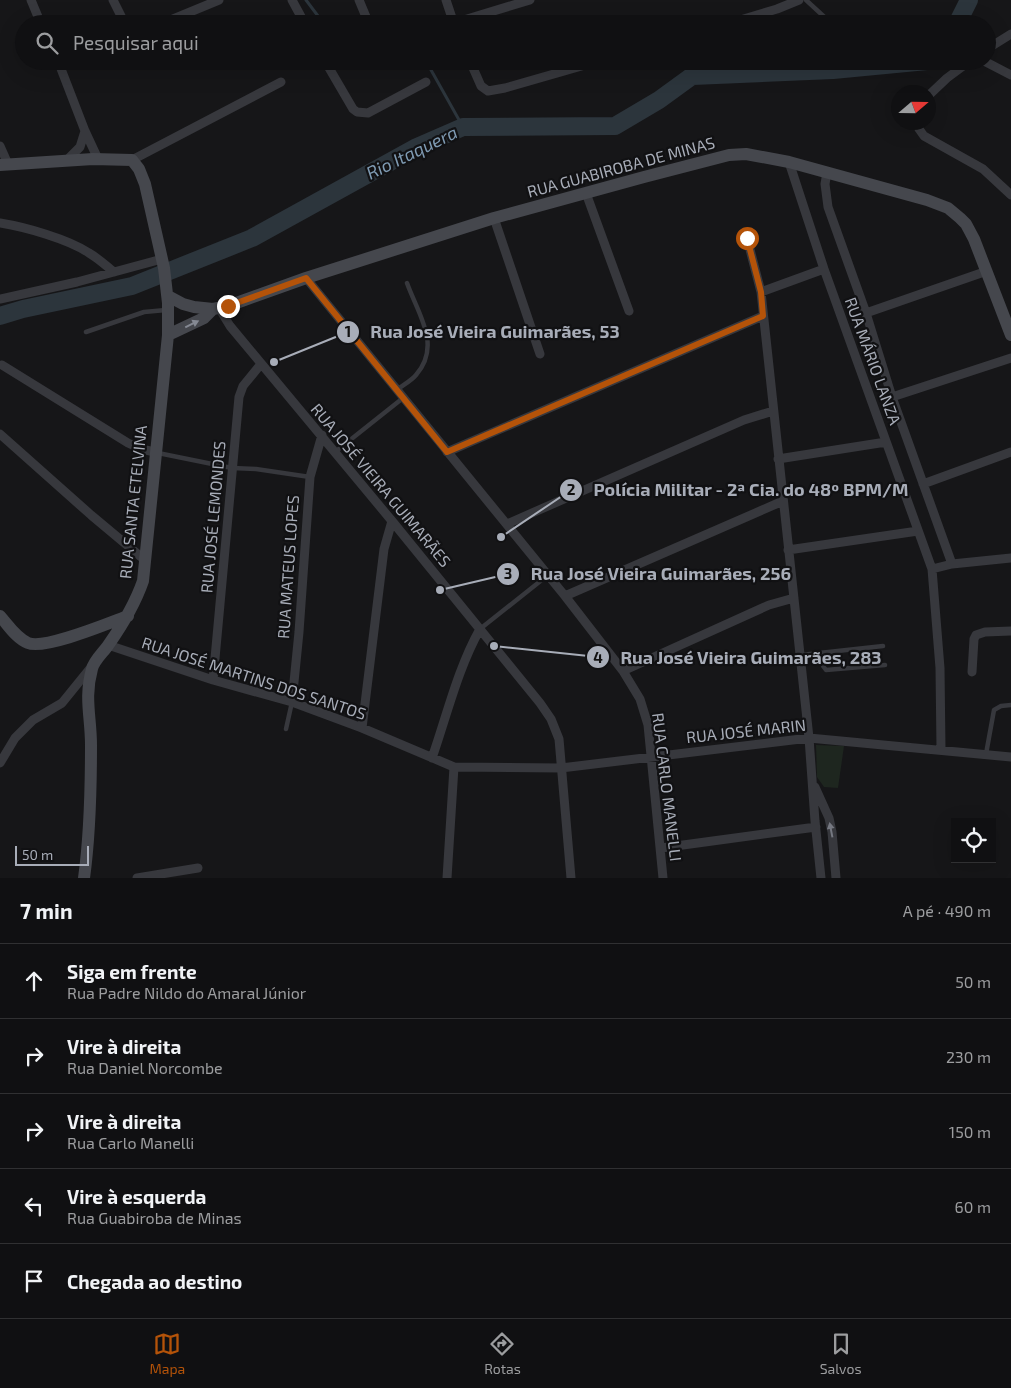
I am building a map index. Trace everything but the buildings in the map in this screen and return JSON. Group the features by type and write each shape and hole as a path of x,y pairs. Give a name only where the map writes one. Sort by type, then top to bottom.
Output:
{"street":[{"path":"31,0 37,15"},
{"path":"113,0 120,15"},
{"path":"183,15 219,0"},
{"path":"292,0 300,15"},
{"path":"359,0 365,15"},
{"path":"446,0 451,15"},
{"path":"480,15 530,0"},
{"path":"758,15 799,0"},
{"path":"996,43 1011,34"},
{"path":"996,67 1011,75"},
{"path":"65,70 85,131 98,159"},
{"path":"330,70 353,109 362,113 368,113 426,82"},
{"path":"474,70 483,89 488,91 566,70"},
{"path":"936,88 958,70"},
{"path":"0,146 4,164 98,159 132,160 281,82"},
{"path":"919,130 924,136 982,169 1011,195"},
{"path":"67,160 80,147 85,131"},
{"name":"RUA GUABIROBA DE MINAS","path":"167,292 188,306 216,308 247,300 306,278 494,218 586,192 728,156 746,154 789,162 827,172 927,200 948,208 966,224 1011,335"},
{"name":"RUA SANTA ETELVINA","path":"84,878 91,743 87,699 93,666 128,616 138,597 143,581 168,335 167,292 163,264 145,184 139,169 132,160"},
{"name":"RUA MÁRIO LANZA","path":"789,162 824,269 932,569 940,668 941,749"},
{"name":"RUA MÁRIO LANZA","path":"827,172 825,184 828,206 866,313 892,397 952,564"},
{"path":"586,192 629,311"},
{"path":"494,218 540,354"},
{"path":"0,223 67,242 91,253 114,272"},
{"path":"747,238 761,292 809,738 821,878"},
{"path":"0,299 114,272 163,264"},
{"path":"761,292 824,269"},
{"path":"866,313 987,272"},
{"name":"RUA CARLO MANELLI","path":"306,278 565,596 623,671 640,699 648,725 652,756 663,878"},
{"path":"168,335 204,318 216,308"},
{"name":"RUA JOSÉ VIEIRA GUIMARÃES","path":"216,308 322,435 551,719 559,739 571,878"},
{"path":"447,452 763,316"},
{"path":"892,397 1011,358"},
{"name":"RUA JOSÉ LEMONDES","path":"213,680 239,397 242,386 261,364"},
{"path":"2,365 128,443 141,449 155,452"},
{"path":"507,524 744,420 773,411"},
{"path":"0,434 90,515 146,561"},
{"name":"RUA MATEUS LOPES","path":"292,702 310,477 322,435"},
{"path":"778,459 886,442"},
{"path":"923,484 1011,452"},
{"path":"565,596 783,501"},
{"path":"362,728 384,549 392,521"},
{"path":"788,550 918,531"},
{"path":"932,569 952,564 1011,558"},
{"path":"623,671 769,604 794,598"},
{"path":"0,616 17,635 28,643 39,644 58,640 128,616"},
{"path":"432,758 461,672 480,629"},
{"path":"972,672 974,639 976,635 985,632 1011,631"},
{"name":"RUA JOSÉ MARTINS DOS SANTOS","path":"108,645 213,680 292,702 362,728 454,766"},
{"path":"0,763 15,738 38,715 62,703 93,666"},
{"name":"RUA JOSÉ MARIN","path":"454,766 561,768 809,738 1011,757"},
{"path":"447,878 454,766"},
{"path":"812,780 829,818 836,878"},
{"path":"660,848 816,828"},
{"path":"137,878 198,868"}],"lane":[{"path":"806,0 822,15"},
{"path":"397,390 416,376 427,359 429,351 428,340 420,313 407,283"},
{"path":"86,332 144,312 168,310"},
{"path":"335,452 404,398"},
{"path":"155,452 232,468 256,469 310,477"},
{"path":"480,629 548,575"},
{"path":"800,655 883,646"},
{"path":"821,653 823,666 826,670 885,666"},
{"path":"286,729 292,702"},
{"path":"986,754 994,710 1001,706 1010,705"}],"shaded area":[{"path":"816,745 844,746 838,788 824,787 817,777"}],"waterway":[{"path":"306,0 317,15"},
{"name":"Rio Itaquera","path":"962,15 969,0"},
{"path":"431,70 463,127"},
{"name":"Rio Itaquera","path":"0,316 23,309 132,286 252,238 417,147 463,127 615,126 659,100 692,76 833,70"}],"place":[{"name":"Rua José Vieira Guimarães, 53","path":"274,362"},
{"name":"Polícia Militar - 2ª Cia. do 48º BPM/M","path":"501,537"},
{"name":"Rua José Vieira Guimarães, 256","path":"440,590"},
{"name":"Rua José Vieira Guimarães, 283","path":"494,646"}],"route":[{"path":"228,306 306,278 447,452 763,316 761,292 747,238"}]}
